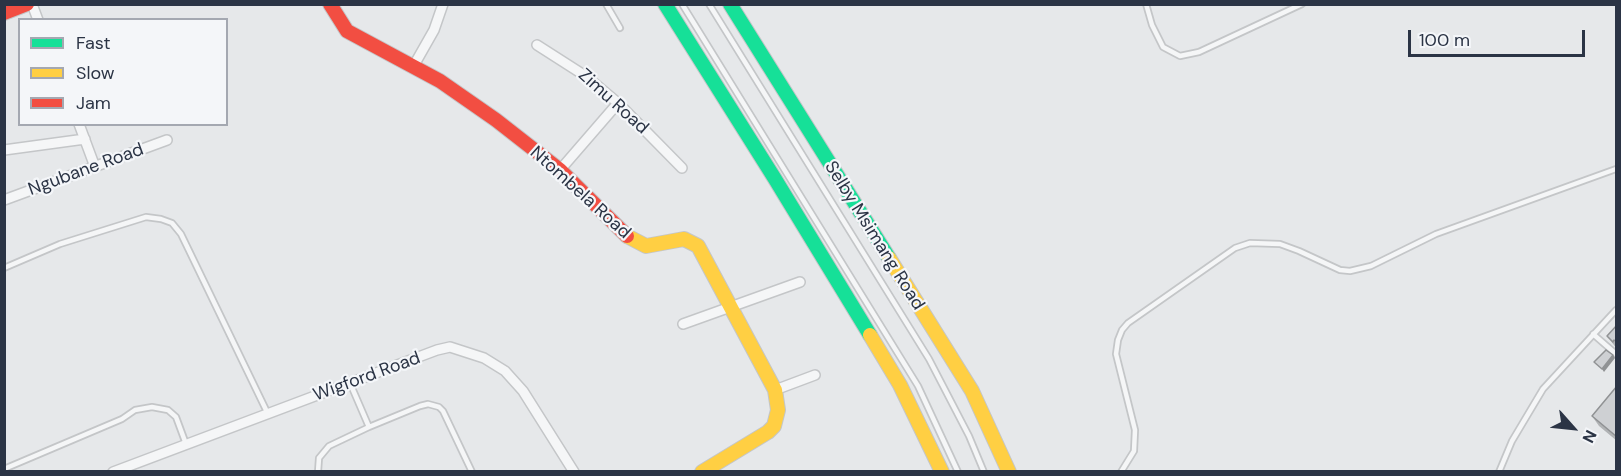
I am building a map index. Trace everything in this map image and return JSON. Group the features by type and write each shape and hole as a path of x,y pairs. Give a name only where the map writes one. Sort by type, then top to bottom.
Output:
{"main road":[{"path":"4,13 27,4"},
{"name":"Ntombela Road","path":"330,4 347,30 357,38 440,81 460,94 560,170 629,238 646,246 684,239 698,246 775,390 778,410 774,426 764,435 702,471"},
{"path":"665,4 894,375 942,471"},
{"name":"Selby Msimang Road","path":"729,4 972,391 1009,471"}],"street":[{"path":"413,67 434,30 443,4"},
{"name":"Zimu Road","path":"537,45 571,65 618,104 682,168"},
{"path":"560,170 618,104"},
{"path":"80,126 95,167"},
{"path":"4,150 85,139"},
{"name":"Ngubane Road","path":"4,200 167,140"},
{"path":"683,324 800,282"},
{"name":"Wigford Road","path":"113,471 450,347 473,354 504,371 523,391 574,471"},
{"path":"775,390 815,375"}],"lane":[{"path":"606,4 620,28"},
{"path":"682,4 918,386 958,471"},
{"path":"709,4 929,359 969,436 984,471"},
{"path":"1146,4 1152,25 1163,47 1180,56 1199,52 1302,4"},
{"path":"1121,471 1134,452 1135,430 1116,354 1122,330 1128,323 1235,248 1250,243 1280,244 1340,270 1350,271 1371,266 1436,234 1617,168"},
{"path":"4,268 60,244 146,217 172,223 181,234 268,414"},
{"path":"1499,471 1512,441 1543,388 1617,310"},
{"path":"1593,334 1617,354"},
{"path":"350,383 369,427"},
{"path":"318,471 319,458 329,447 369,427 428,404 439,407 443,411 472,471"},
{"path":"4,469 122,419 135,410 152,407 168,410 176,417 186,444"}],"building":[{"path":"1617,325 1617,342 1614,340 1613,342 1607,336"},
{"path":"1606,350 1613,355 1602,369 1594,362"},
{"path":"1617,386 1617,437 1592,416"}],"traffic: fast":[{"path":"665,4 870,335"},
{"path":"730,4 889,258"}],"traffic: slow":[{"path":"627,236 646,246 684,239 698,246 775,390 778,410 774,426 768,432 702,472"},
{"path":"889,258 972,391 1009,472"},
{"path":"870,335 900,385 942,472"}],"traffic: jam":[{"path":"4,13 27,4"},
{"path":"330,4 347,31 440,81 496,120 560,170 627,236"}]}
